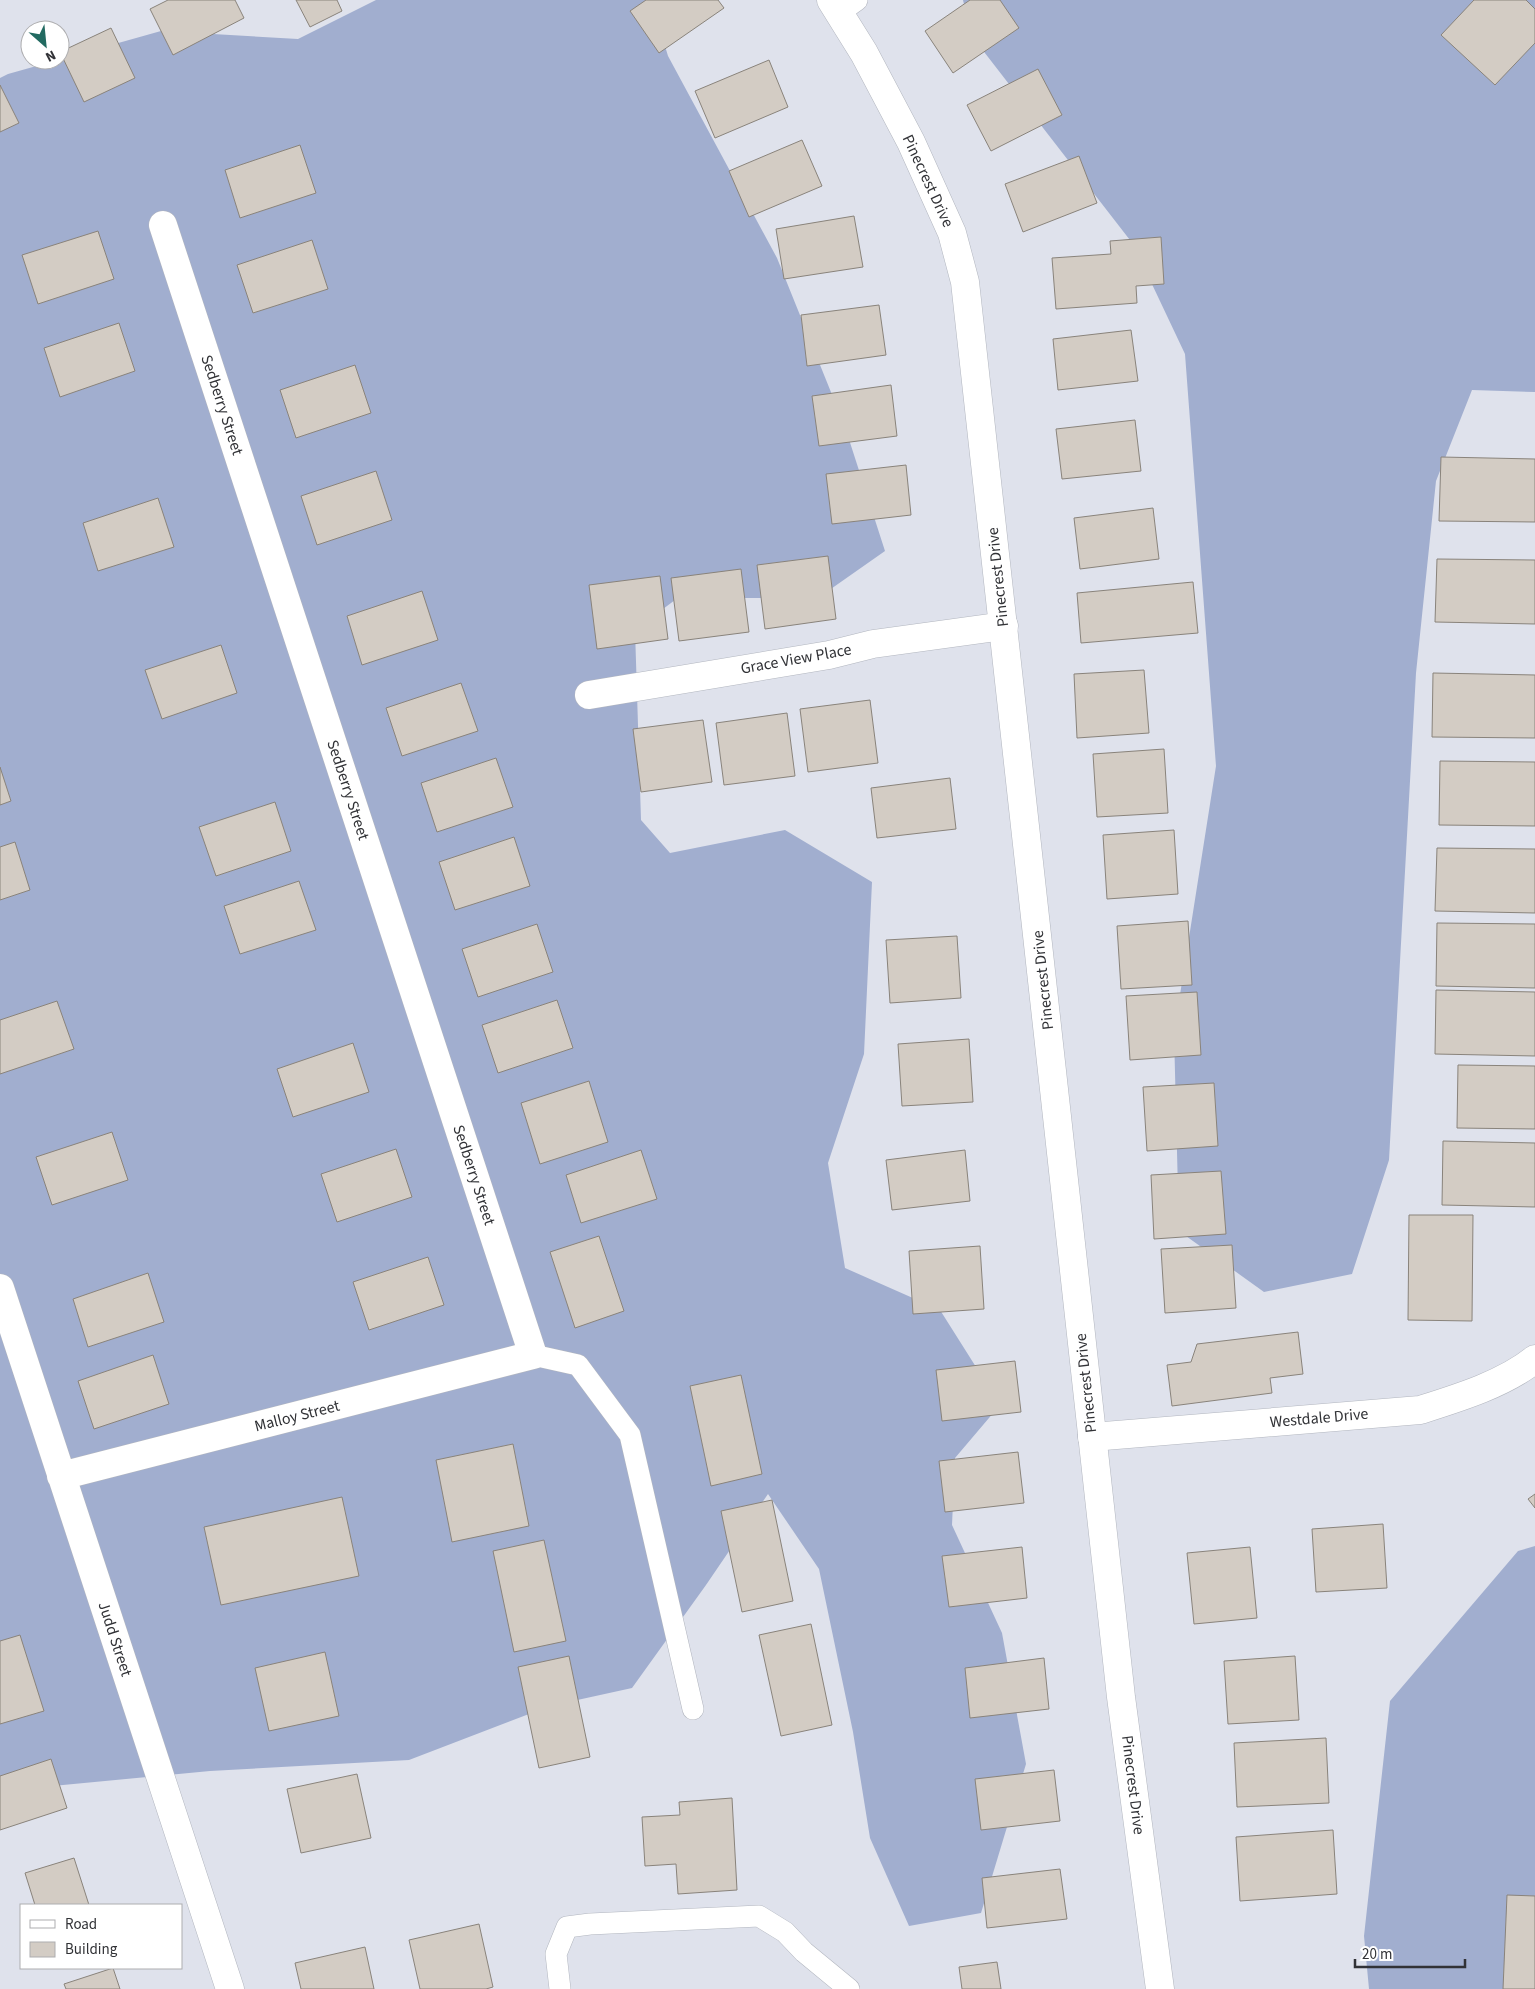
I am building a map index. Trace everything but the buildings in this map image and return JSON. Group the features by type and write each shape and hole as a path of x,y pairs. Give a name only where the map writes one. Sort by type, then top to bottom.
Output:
{"street":[{"name":"Pinecrest Drive","path":"843,4 864,53 911,142 952,233 965,282 1121,1697 1160,1989"},
{"name":"Sedberry Street","path":"164,225 533,1355"},
{"name":"Grace View Place","path":"589,695 829,655 873,644 1004,626"},
{"name":"Judd Street","path":"0,1288 230,1989"},
{"name":"Malloy Street","path":"61,1476 533,1355"},
{"name":"Westdale Drive","path":"1092,1437 1420,1410 1466,1395 1511,1374 1535,1359"}],"lane":[{"path":"533,1355 578,1365 630,1435 693,1709"},
{"path":"560,1989 556,1954 567,1927 590,1924 758,1916 785,1932 804,1952 849,1989"}],"shaded area":[{"path":"376,0 651,0 668,56 777,258 845,427 885,551 818,598 745,598 683,594 635,630 641,820 670,853 785,830 872,882 864,1054 828,1163 845,1268 940,1310 1000,1405 955,1458 952,1525 1002,1633 1026,1764 981,1913 909,1926 870,1838 853,1732 819,1569 768,1494 632,1688 550,1706 409,1760 210,1771 0,1791 0,78 22,70 70,70 70,57 161,31 298,39"},
{"path":"963,0 1535,0 1535,392 1472,390 1436,481 1416,673 1389,1160 1352,1274 1264,1292 1179,1231 1174,1033 1216,766 1185,354 1133,244 971,35"},
{"path":"1535,1546 1535,1989 1369,1989 1364,1936 1390,1701 1518,1551"}]}
